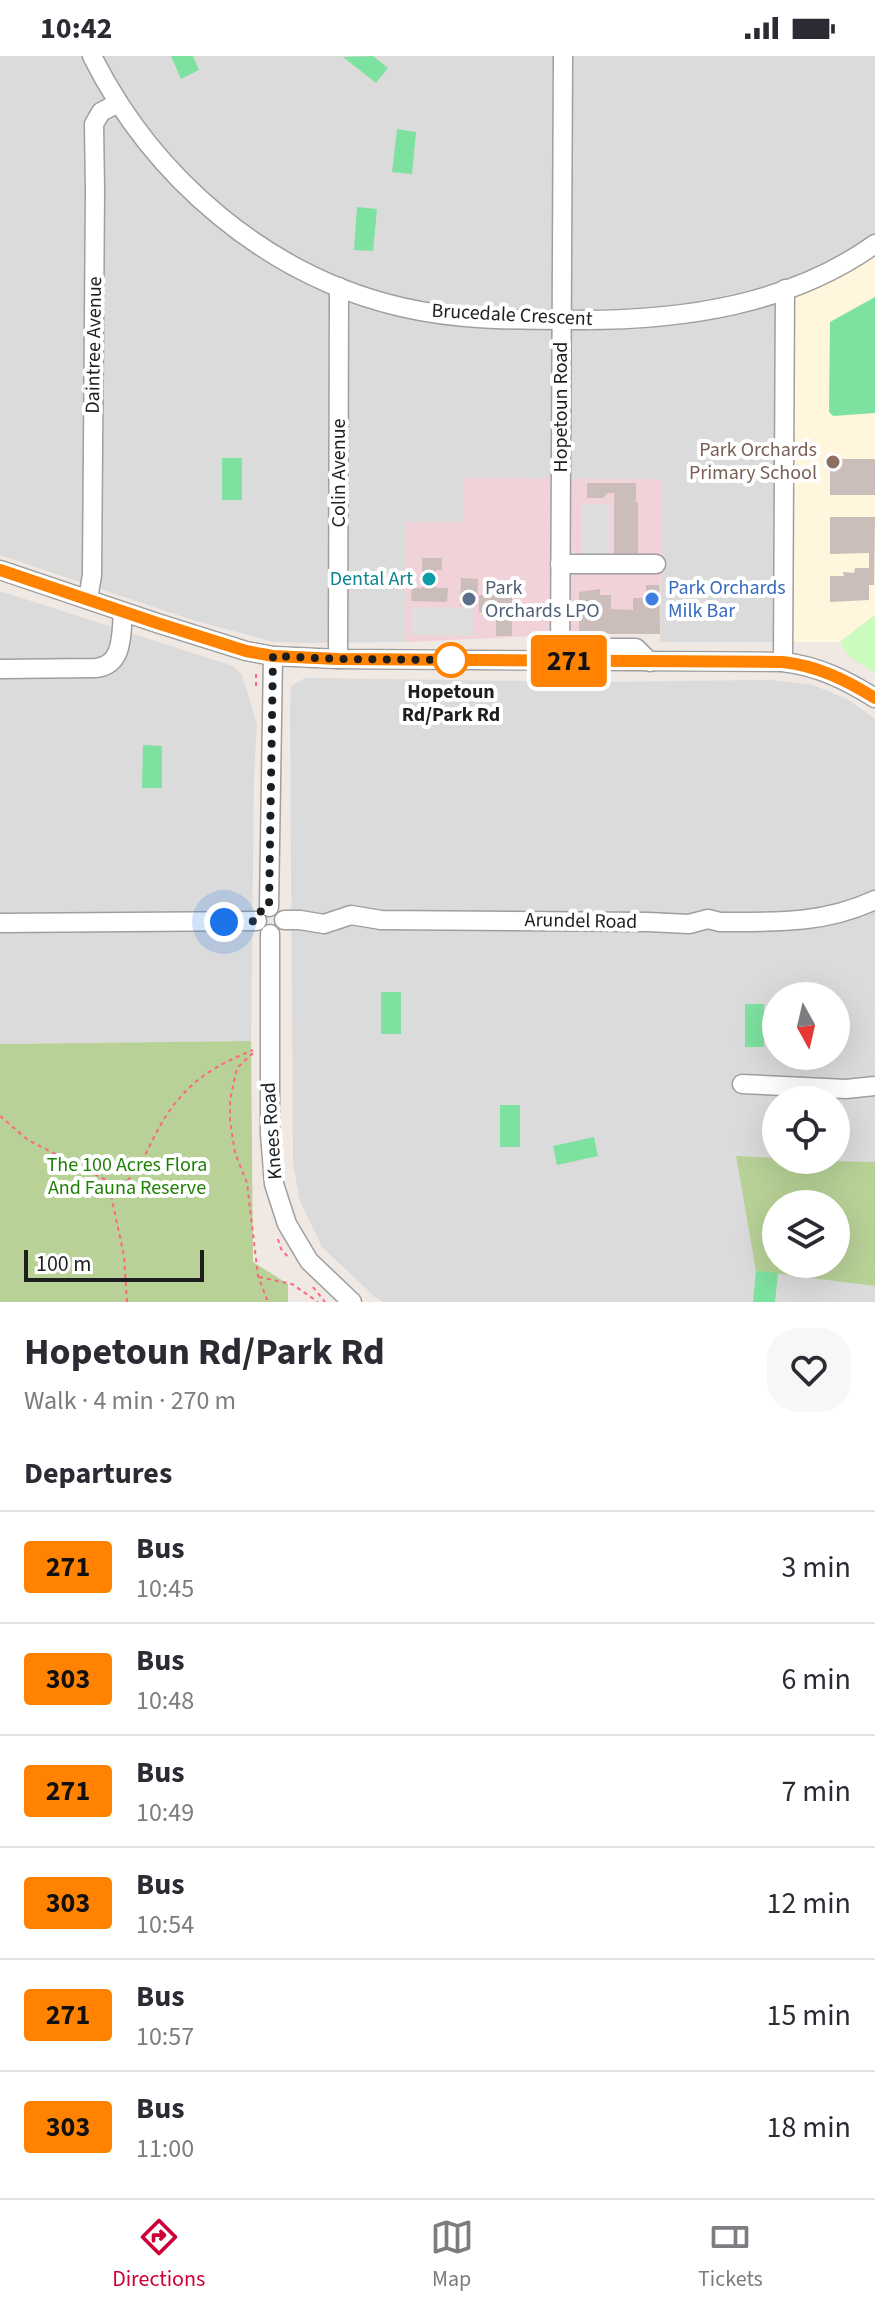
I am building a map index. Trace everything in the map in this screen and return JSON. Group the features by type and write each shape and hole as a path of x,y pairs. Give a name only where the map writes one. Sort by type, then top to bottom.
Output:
{"street":[{"name":"Brucedale Crescent","path":"92,56 118,103 168,167 203,203 237,231 271,253 339,287 401,307 436,314 500,319 619,320 676,316 728,308 785,289 830,270 875,244"},
{"name":"Hopetoun Road","path":"563,56 560,564 566,661"},
{"name":"Daintree Avenue","path":"88,599 92,575 94,124 101,112 118,103"},
{"name":"Colin Avenue","path":"338,659 339,287"},
{"path":"783,662 785,289"},
{"path":"560,564 656,564"},
{"path":"0,570 218,643 273,656 783,662 834,674 875,698"},
{"path":"0,669 96,668 108,665 118,652 123,612"},
{"name":"Knees Road","path":"273,656 265,921 269,1120 274,1184 287,1224 309,1261 352,1302"},
{"name":"Arundel Road","path":"265,921 281,912 284,920 324,924 351,915 381,920 689,924 708,919 720,922 800,921 849,911 875,900"},
{"path":"0,923 265,921"},
{"path":"742,1084 846,1089 875,1086"}],"path":[{"path":"0,1116 28,1140 108,1181 124,1184 134,1175 166,1115 198,1078 214,1067 257,1049 237,1068 230,1100 230,1121 235,1153 247,1183 258,1276 268,1302"},
{"path":"108,1181 124,1256 127,1302"},
{"path":"258,1276 292,1284 318,1302"}],"shaded area":[{"path":"0,56 875,56 875,615 840,642 660,642 662,479 464,522 407,522 406,642 273,642 189,619 0,555"},
{"name":"Park Orchards Primary School","path":"875,252 875,615 840,642 790,642 792,302 798,293"},
{"path":"464,478 662,479 660,634 579,634 406,642 406,522 464,522"},
{"path":"581,504 610,504 610,557 581,557"},
{"path":"0,591 233,666 242,675 257,724 251,1041 0,1044"},
{"path":"412,607 473,608 473,636 412,635"},
{"path":"305,678 594,682 770,680 813,685 847,699 875,719 875,1302 383,1302 322,1247 300,1201 293,1164 291,686"}],"green space":[{"path":"171,56 193,56 199,70 181,79"},
{"path":"373,56 388,68 376,83 343,57"},
{"path":"397,129 416,132 412,174 392,172"},
{"path":"357,207 377,209 373,251 354,250"},
{"path":"875,297 875,413 833,416 829,412 830,322"},
{"path":"222,458 242,458 242,500 222,500"},
{"path":"875,615 875,673 849,656 840,642"},
{"path":"143,745 162,746 162,788 142,788"},
{"path":"381,992 401,992 401,1034 381,1034"},
{"path":"745,1004 762,1004 762,1047 745,1047"},
{"name":"The 100 Acres Flora And Fauna Reserve","path":"251,1041 253,1262 288,1284 288,1302 0,1302 0,1044"},
{"path":"500,1105 520,1105 520,1147 500,1147"},
{"path":"594,1137 598,1156 557,1165 553,1146"},
{"path":"736,1156 762,1157 762,1174 850,1174 850,1161 875,1162 875,1286 812,1278 850,1278 850,1190 762,1190 762,1272 756,1271"},
{"path":"756,1271 762,1272 762,1278 777,1278 775,1302 753,1302"}],"building":[{"path":"830,459 875,459 875,495 830,495"},
{"path":"587,483 636,483 638,561 614,561 614,493 608,493 603,498 587,498"},
{"path":"830,517 875,517 874,585 869,585 869,600 830,602 830,576 854,573 855,568 869,568 869,553 830,554"},
{"name":"Dental Art","path":"422,558 442,558 442,570 436,570 436,588 448,588 447,602 411,601 412,588 422,588"},
{"name":"Park Orchards LPO","path":"461,578 478,579 477,606 460,606"},
{"path":"646,585 659,585 660,634 579,634 579,592 600,589 600,595 611,595 611,609 633,610 633,598 644,598 646,612"},
{"path":"479,595 512,595 512,636 496,636 496,612 479,612"}],"bus line":[{"name":"271","path":"0,570 218,643 273,656 783,662 834,674 875,698"}],"place":[{"name":"Park Orchards Primary School","path":"833,462"},
{"name":"Dental Art","path":"429,579"},
{"name":"Park Orchards LPO","path":"469,599"},
{"name":"Park Orchards Milk Bar","path":"652,599"},
{"name":"Hopetoun Rd/Park Rd","path":"451,660"}],"route":[{"path":"224,922 257,921 261,911 269,907 273,656 451,660"}]}
